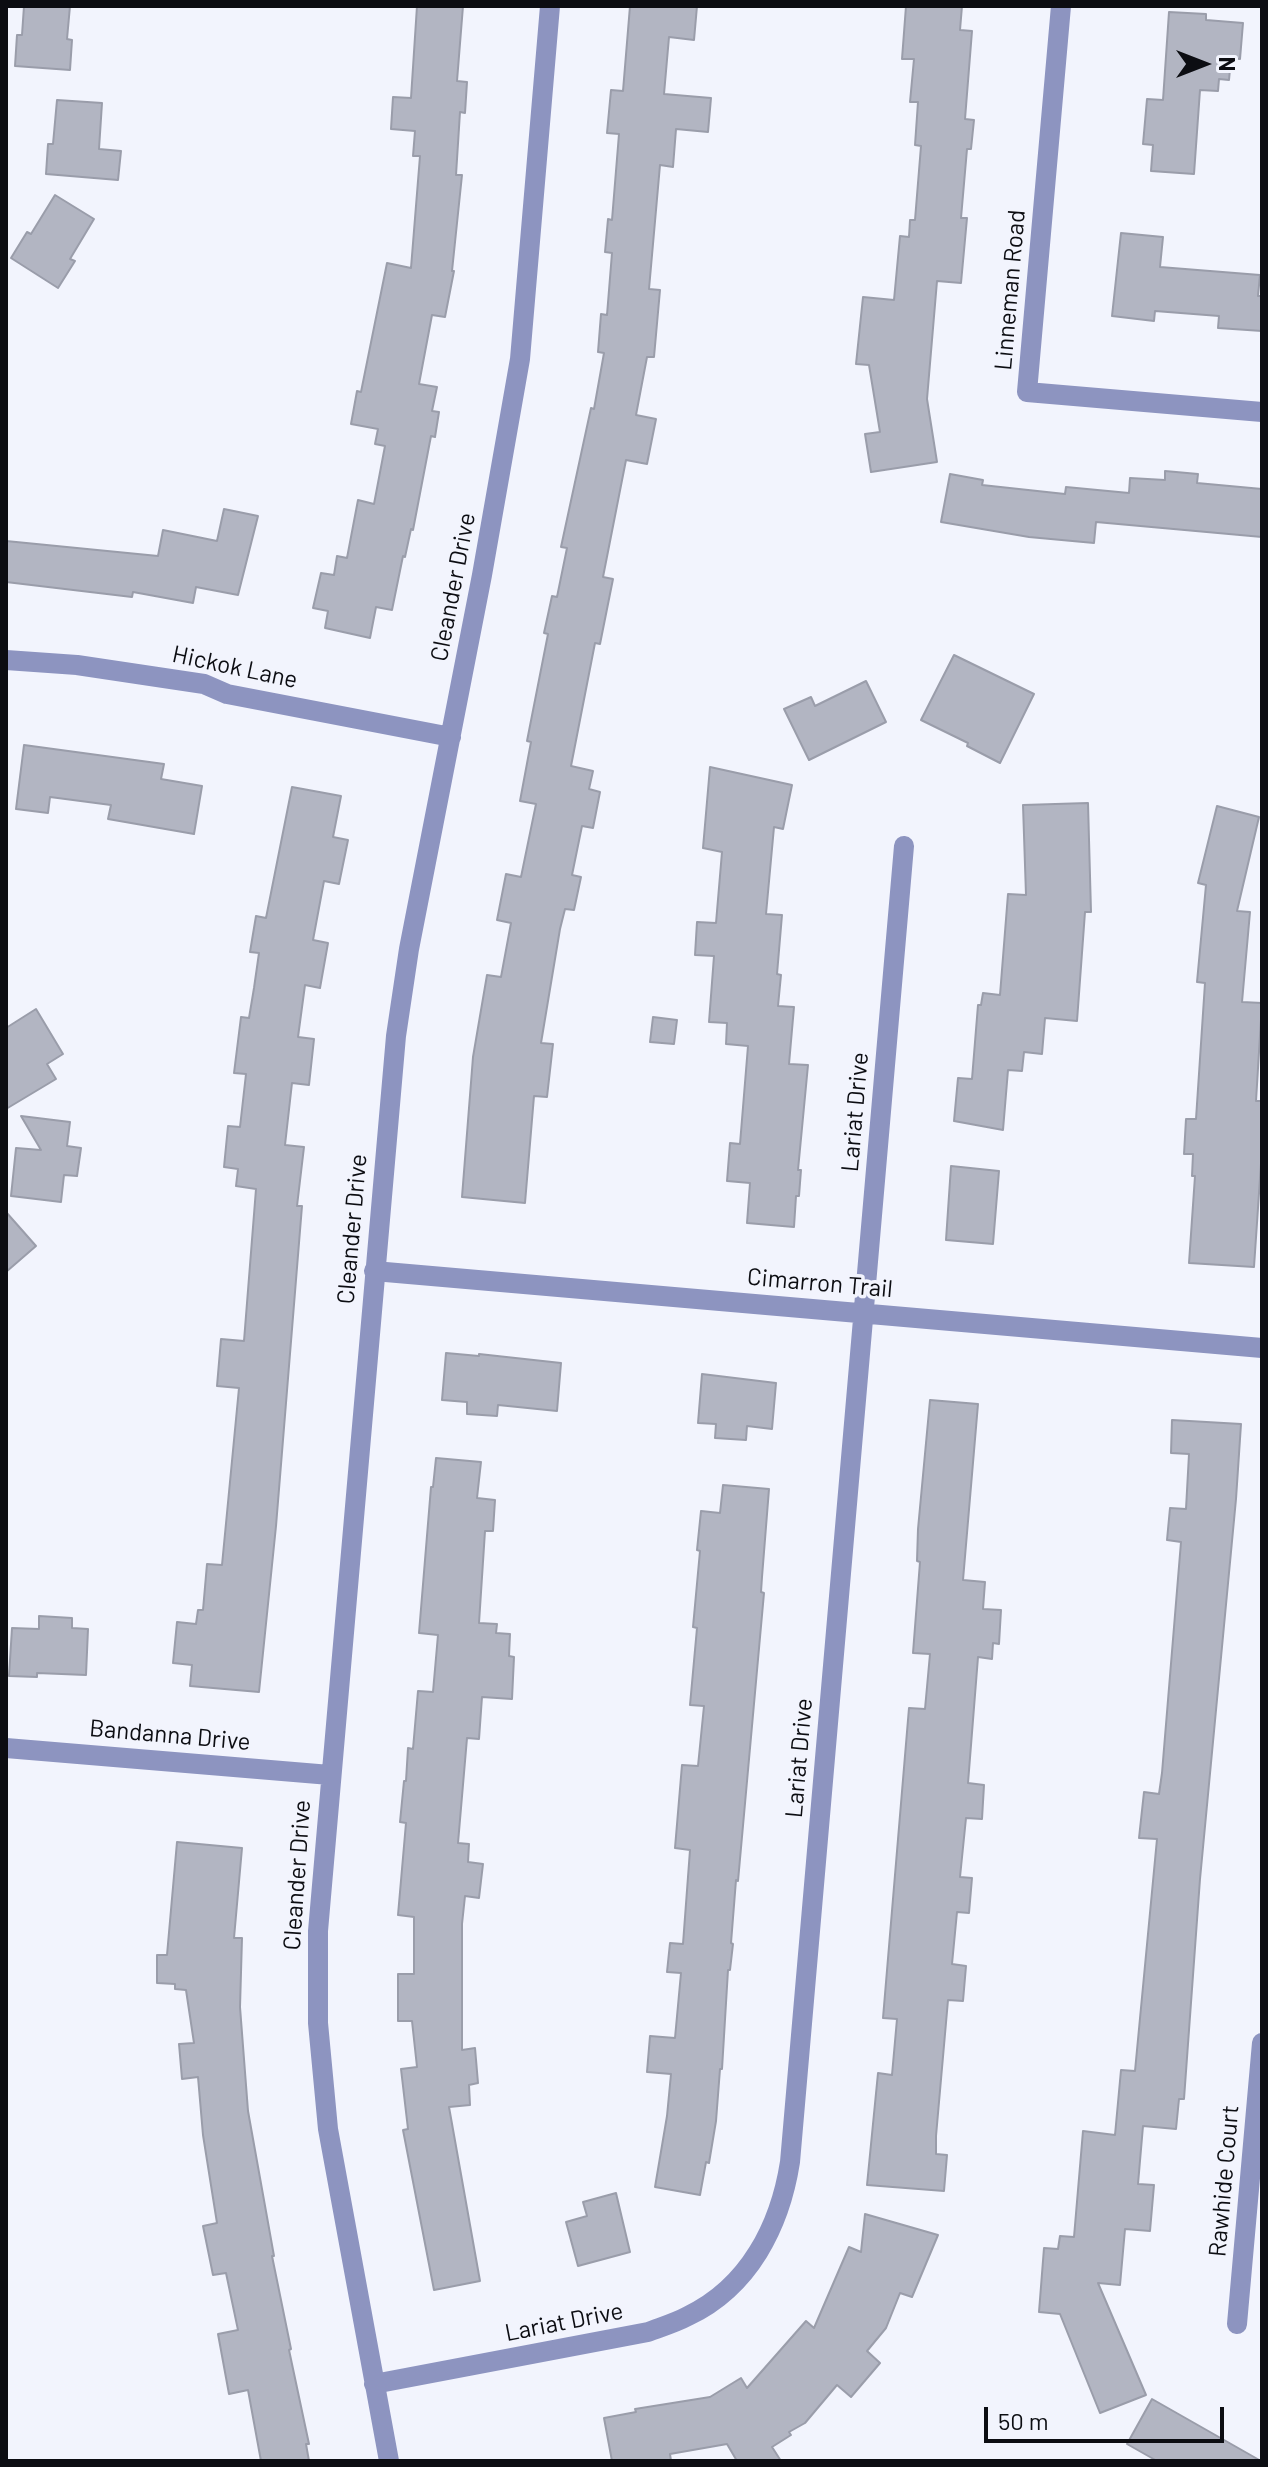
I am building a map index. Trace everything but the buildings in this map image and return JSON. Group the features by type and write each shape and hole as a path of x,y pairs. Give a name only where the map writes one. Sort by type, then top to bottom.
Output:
{"street":[{"name":"Cleander Drive","path":"389,2461 328,2129 318,2023 318,1931 396,1036 409,949 520,359 550,6"},
{"name":"Linneman Road","path":"1061,6 1027,392 1262,412"},
{"name":"Hickok Lane","path":"6,660 77,665 204,684 227,694 451,737"},
{"name":"Lariat Drive","path":"374,2384 648,2332 689,2316 714,2300 746,2270 763,2246 786,2192 904,846"},
{"name":"Cimarron Trail","path":"374,1271 1262,1348"},
{"name":"Bandanna Drive","path":"6,1748 330,1775"},
{"name":"Rawhide Court","path":"1237,2324 1262,2043"}]}
